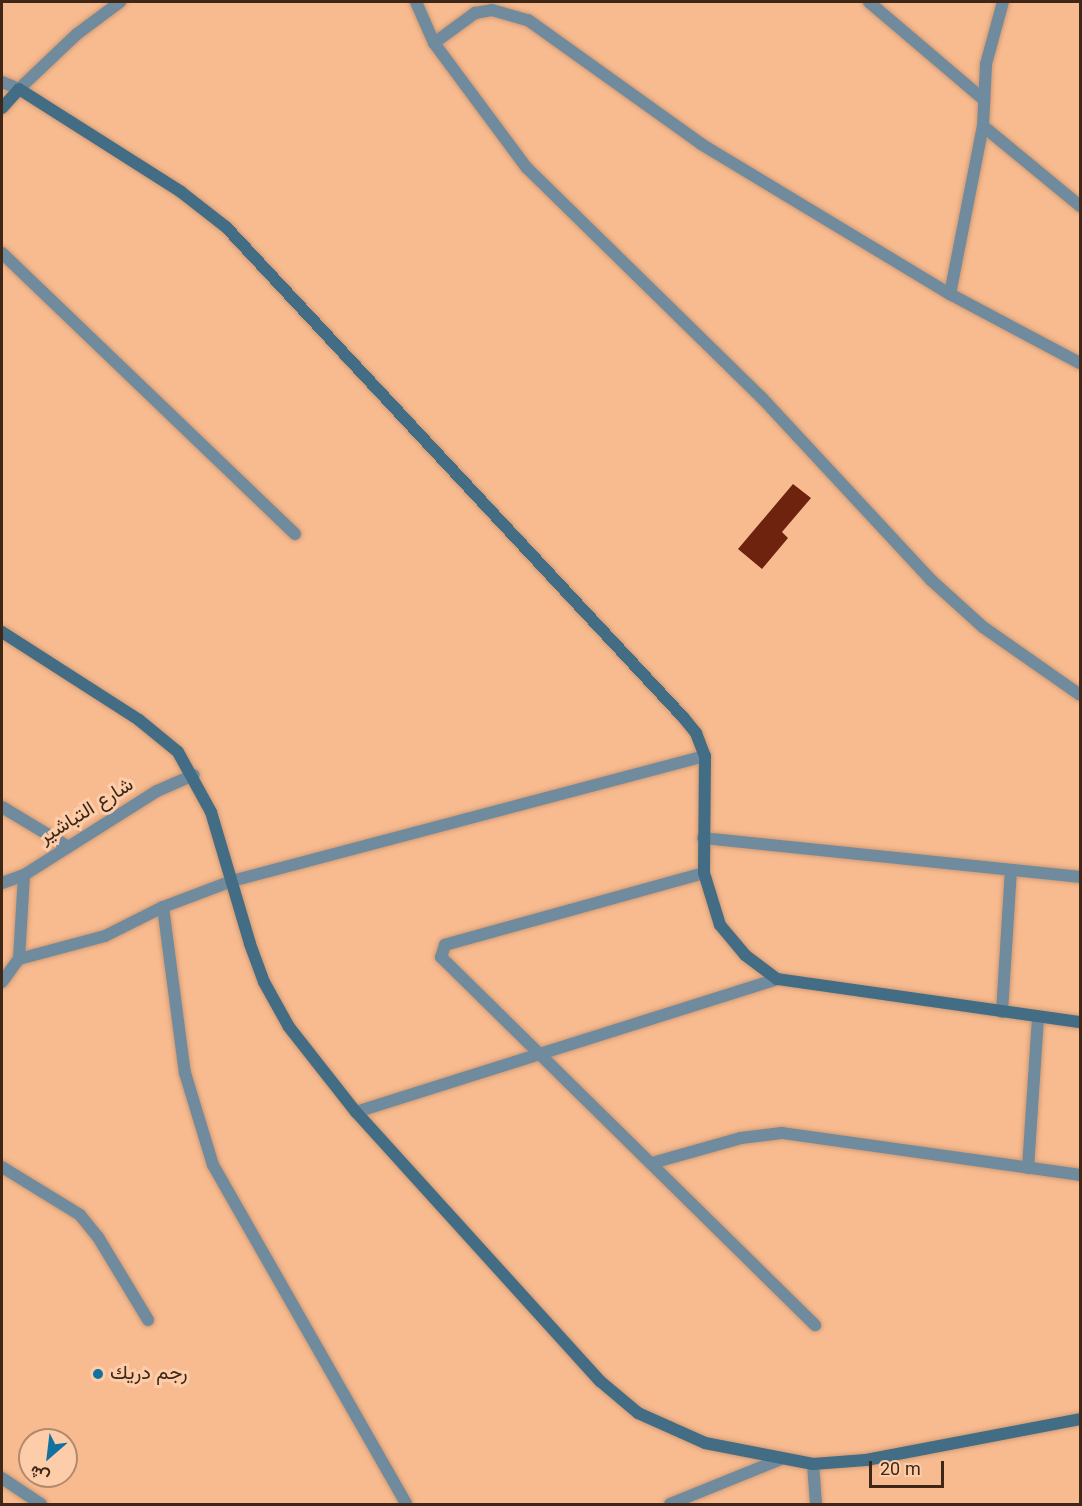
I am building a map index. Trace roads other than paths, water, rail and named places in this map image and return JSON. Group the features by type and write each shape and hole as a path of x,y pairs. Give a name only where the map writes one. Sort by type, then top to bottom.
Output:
{"street":[{"path":"2,108 77,34 120,2"},
{"path":"416,2 434,44 527,168 762,398 931,580 983,627 1080,694"},
{"path":"869,2 984,100"},
{"path":"950,294 983,126 989,46 1003,2"},
{"path":"434,44 475,14 492,10 528,20 701,144 950,294 1080,363"},
{"path":"2,82 19,89 181,192 259,257 683,717 696,733 705,756 704,873 720,925 731,942 777,979"},
{"path":"983,126 1080,206"},
{"path":"2,253 295,534"},
{"path":"2,632 139,720 178,752 194,775 211,812 264,982 316,1066 600,1381 638,1413 705,1443 779,1460 813,1464 866,1460 1080,1419"},
{"path":"19,958 105,936 163,907 232,881 705,756"},
{"name":"شارع التباشير","path":"2,883 24,875 157,791 194,775"},
{"path":"2,807 67,846"},
{"path":"703,838 1080,877"},
{"path":"1002,1012 1011,870"},
{"path":"704,873 442,948 441,957 544,1055 815,1325"},
{"path":"2,982 19,958 24,875"},
{"path":"163,907 185,1073 213,1165 406,1504"},
{"path":"356,1112 544,1055 777,979 1080,1022"},
{"path":"1028,1168 1038,1017"},
{"path":"652,1163 741,1138 782,1133 1080,1175"},
{"path":"2,1167 80,1215 98,1237 148,1320"},
{"path":"670,1504 779,1460"},
{"path":"813,1464 816,1504"},
{"path":"2,1478 41,1504"}],"place":[{"name":"رجم دريك","path":"98,1374"}]}
